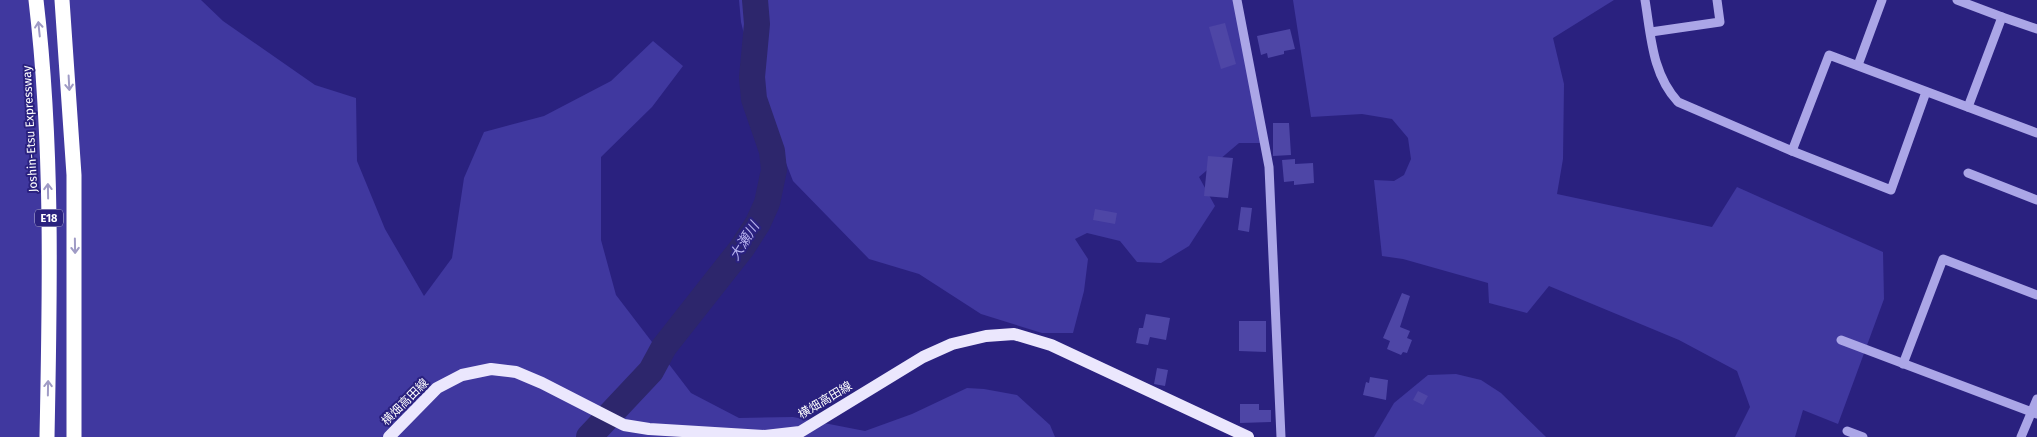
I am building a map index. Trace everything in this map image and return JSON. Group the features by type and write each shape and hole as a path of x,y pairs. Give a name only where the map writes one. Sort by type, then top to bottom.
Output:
{"highway":[{"name":"Joshin-Etsu Expressway","path":"36,0 41,44 48,179 50,315 47,437"},
{"name":"E18","path":"62,0 74,175 74,437"}],"main road":[{"name":"横畑高田線","path":"389,437 437,388 462,376 491,369 516,372 542,383 624,425 649,429 764,436 800,432 923,357 952,344 986,336 1014,334 1051,345 1248,437"}],"street":[{"path":"1237,0 1268,167 1282,437"},
{"path":"1645,0 1656,63 1668,91 1678,102 1891,190 1926,92"},
{"path":"1650,32 1720,22 1717,0"},
{"path":"1858,65 1882,0"},
{"path":"1957,0 2037,30"},
{"path":"1968,107 2002,17"},
{"path":"1792,150 1829,55 2037,133"},
{"path":"1968,173 2037,200"},
{"path":"1903,364 1942,259 2037,295"},
{"path":"1841,340 2035,413"},
{"path":"2021,437 2035,413 2037,399"},
{"path":"1847,431 1863,437"}],"shaded area":[{"path":"0,0 201,0 223,21 315,85 356,98 357,161 385,229 424,296 452,258 464,178 484,132 544,116 611,81 653,41 683,66 652,107 601,157 601,240 616,295 691,393 739,418 793,417 865,431 912,414 967,388 984,389 1017,395 1050,425 1055,437 0,437"},
{"path":"739,0 1239,0 1261,143 1239,143 1199,177 1215,206 1189,246 1161,263 1137,262 1120,241 1087,233 1075,239 1088,259 1084,291 1073,333 1042,333 981,314 919,274 869,259 793,181 758,91 741,22"},
{"path":"1293,0 1614,0 1553,38 1564,84 1563,159 1557,194 1712,227 1737,187 1883,252 1884,299 1838,424 1803,410 1795,437 1735,437 1750,407 1737,371 1679,340 1549,286 1527,313 1489,303 1488,283 1403,259 1382,256 1374,180 1394,181 1404,175 1411,159 1408,138 1392,119 1362,114 1311,117"},
{"path":"1456,374 1481,380 1501,393 1546,437 1374,437 1394,403 1428,375"}],"building":[{"path":"1225,23 1236,64 1221,69 1209,27"},
{"path":"1290,29 1295,49 1284,51 1284,54 1268,58 1267,53 1261,55 1257,36"},
{"path":"1273,123 1289,123 1291,155 1273,156"},
{"path":"1208,156 1233,158 1228,198 1204,196"},
{"path":"1295,159 1295,164 1313,163 1314,183 1294,185 1294,181 1284,182 1282,160"},
{"path":"1241,207 1252,208 1249,232 1238,230"},
{"path":"1095,209 1117,213 1115,224 1093,220"},
{"path":"1402,293 1410,296 1400,327 1410,331 1407,338 1412,340 1407,353 1403,352 1401,355 1387,349 1390,341 1383,338"},
{"path":"1146,314 1170,318 1166,340 1150,337 1148,345 1136,343 1139,328 1143,328"},
{"path":"1239,321 1266,321 1266,352 1239,351"},
{"path":"1157,368 1168,370 1165,386 1154,384"},
{"path":"1370,377 1388,380 1386,400 1363,395 1366,382 1369,383"},
{"path":"1418,391 1428,396 1423,405 1413,400"},
{"path":"1240,404 1259,404 1259,410 1271,410 1271,422 1240,423"}],"waterway":[{"name":"大瀬川","path":"589,437 651,371 664,347 742,248 758,223 767,203 774,170 772,151 754,99 752,77 757,24 755,0"}]}
